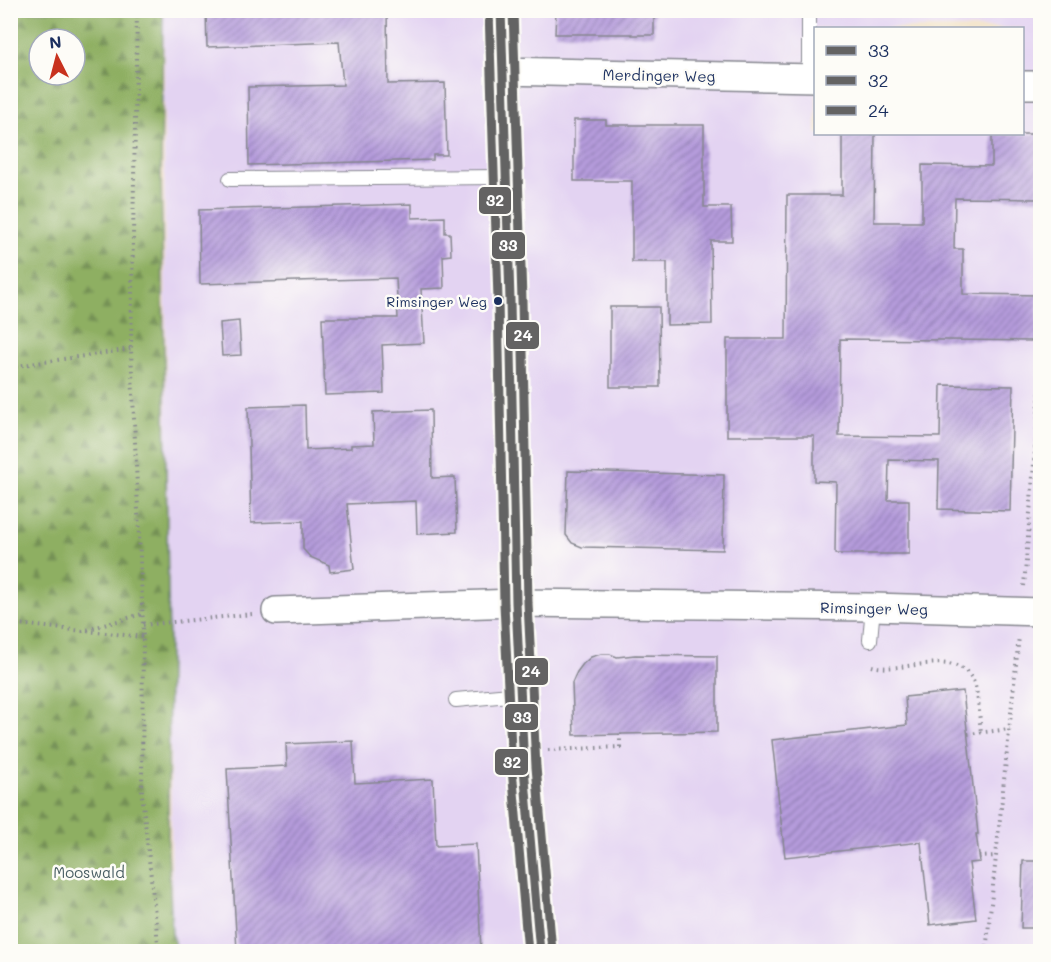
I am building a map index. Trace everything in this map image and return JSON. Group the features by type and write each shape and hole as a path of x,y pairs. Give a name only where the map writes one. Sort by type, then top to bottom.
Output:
{"street":[{"path":"501,10 516,603 523,751 540,951"},
{"name":"Merdinger Weg","path":"503,71 812,78"},
{"path":"1024,85 1041,85"},
{"name":"Rimsinger Weg","path":"276,611 516,603 873,607 1031,612"}],"lane":[{"path":"809,10 812,78"},
{"path":"230,179 506,177"},
{"path":"870,640 873,607"},
{"path":"456,700 520,694"}],"path":[{"path":"137,10 131,349 143,625 142,794 159,951"},
{"path":"10,367 131,349"},
{"path":"986,951 1010,729 1031,612 1041,390"},
{"path":"143,625 276,611"},
{"path":"83,631 142,614"},
{"path":"10,624 143,637"},
{"path":"872,666 883,669 945,663 958,666 971,677 976,690 981,732"},
{"path":"968,734 1010,729"},
{"path":"523,751 620,747 620,734"},
{"path":"979,857 996,856"}],"shaded area":[{"path":"164,11 1040,11 1040,951 177,951 172,933"}],"green space":[{"name":"Mooswald","path":"10,11 163,11 161,170 169,642 168,848 172,933 177,951 11,951"}],"building":[{"path":"206,10 387,10 388,84 445,83 447,155 433,155 433,160 249,165 248,87 343,85 339,42 207,47"},
{"path":"556,10 654,10 654,35 555,34"},
{"path":"574,120 606,120 606,125 704,125 704,207 731,207 732,241 711,241 712,324 667,325 667,262 632,262 632,181 574,181"},
{"path":"1040,134 1039,199 955,198 954,249 963,249 963,294 1038,295 1038,341 840,339 839,436 940,437 941,385 1013,386 1010,511 938,509 939,461 889,460 888,500 909,500 909,554 835,554 836,482 814,481 814,436 727,436 727,339 786,339 787,195 842,195 842,135 875,135 874,222 922,222 922,165 992,166 992,135"},
{"path":"412,204 412,218 445,217 445,233 450,233 451,255 443,256 444,288 421,289 424,343 382,345 384,393 325,395 322,318 398,318 396,278 200,284 199,210"},
{"path":"610,307 659,307 660,387 610,387"},
{"path":"239,321 241,355 222,356 220,323"},
{"path":"305,405 306,450 351,448 351,445 374,444 373,412 431,410 432,478 455,477 457,532 417,534 416,501 347,504 354,569 330,572 329,565 310,557 303,549 303,521 251,523 248,407"},
{"path":"568,471 724,475 723,550 582,547 572,543 566,535"},
{"path":"601,654 617,657 635,655 717,656 717,732 574,735 572,683 583,664 591,657"},
{"path":"963,691 980,862 969,863 976,919 930,925 921,842 785,857 772,740 907,725 905,697"},
{"path":"353,741 355,783 433,779 436,846 476,844 481,951 237,951 227,769 287,766 286,744"},
{"path":"1023,861 1041,861 1041,928 1021,928"}],"transit line":[{"name":"32","path":"489,10 504,604 512,769 528,952"},
{"name":"33","path":"501,10 516,603 524,768 540,952"},
{"name":"24","path":"513,10 528,603 536,767 552,951"}],"place":[{"name":"Rimsinger Weg","path":"498,301"}]}
